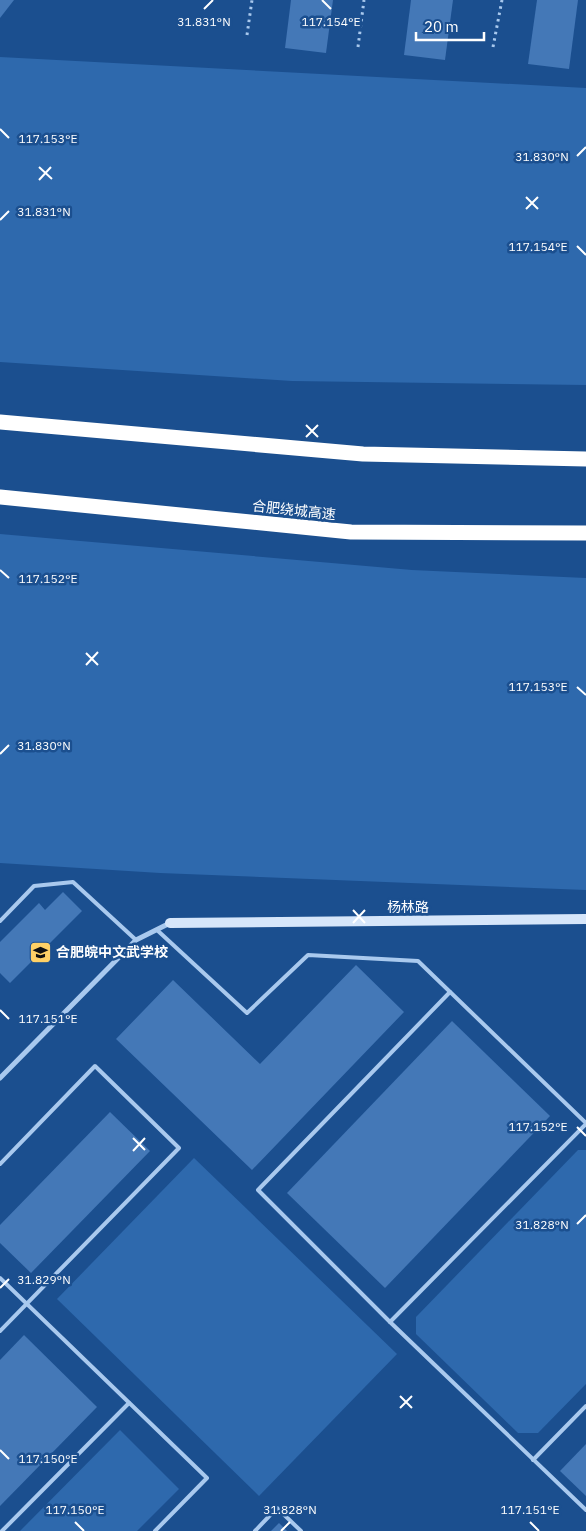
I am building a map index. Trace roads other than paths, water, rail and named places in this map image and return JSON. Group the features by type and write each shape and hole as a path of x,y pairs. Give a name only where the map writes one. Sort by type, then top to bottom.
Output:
{"highway":[{"path":"0,422 362,454 586,460"},
{"name":"合肥绕城高速","path":"0,497 351,532 586,533"}],"street":[{"name":"杨林路","path":"170,923 586,920"},
{"path":"0,1078 136,940 170,923"}],"lane":[{"path":"0,921 34,886 73,882 136,940"},
{"path":"157,930 247,1013 308,955 418,961 586,1123 390,1322"},
{"path":"450,992 258,1190 390,1322 586,1510"},
{"path":"0,1164 95,1066 179,1148 0,1331"},
{"path":"0,1278 206,1478 155,1531"},
{"path":"2,1531 129,1403"},
{"path":"533,1460 586,1406"},
{"path":"255,1531 277,1508 301,1531"}],"place":[{"name":"合肥皖中文武学校","path":"40,952"}]}
